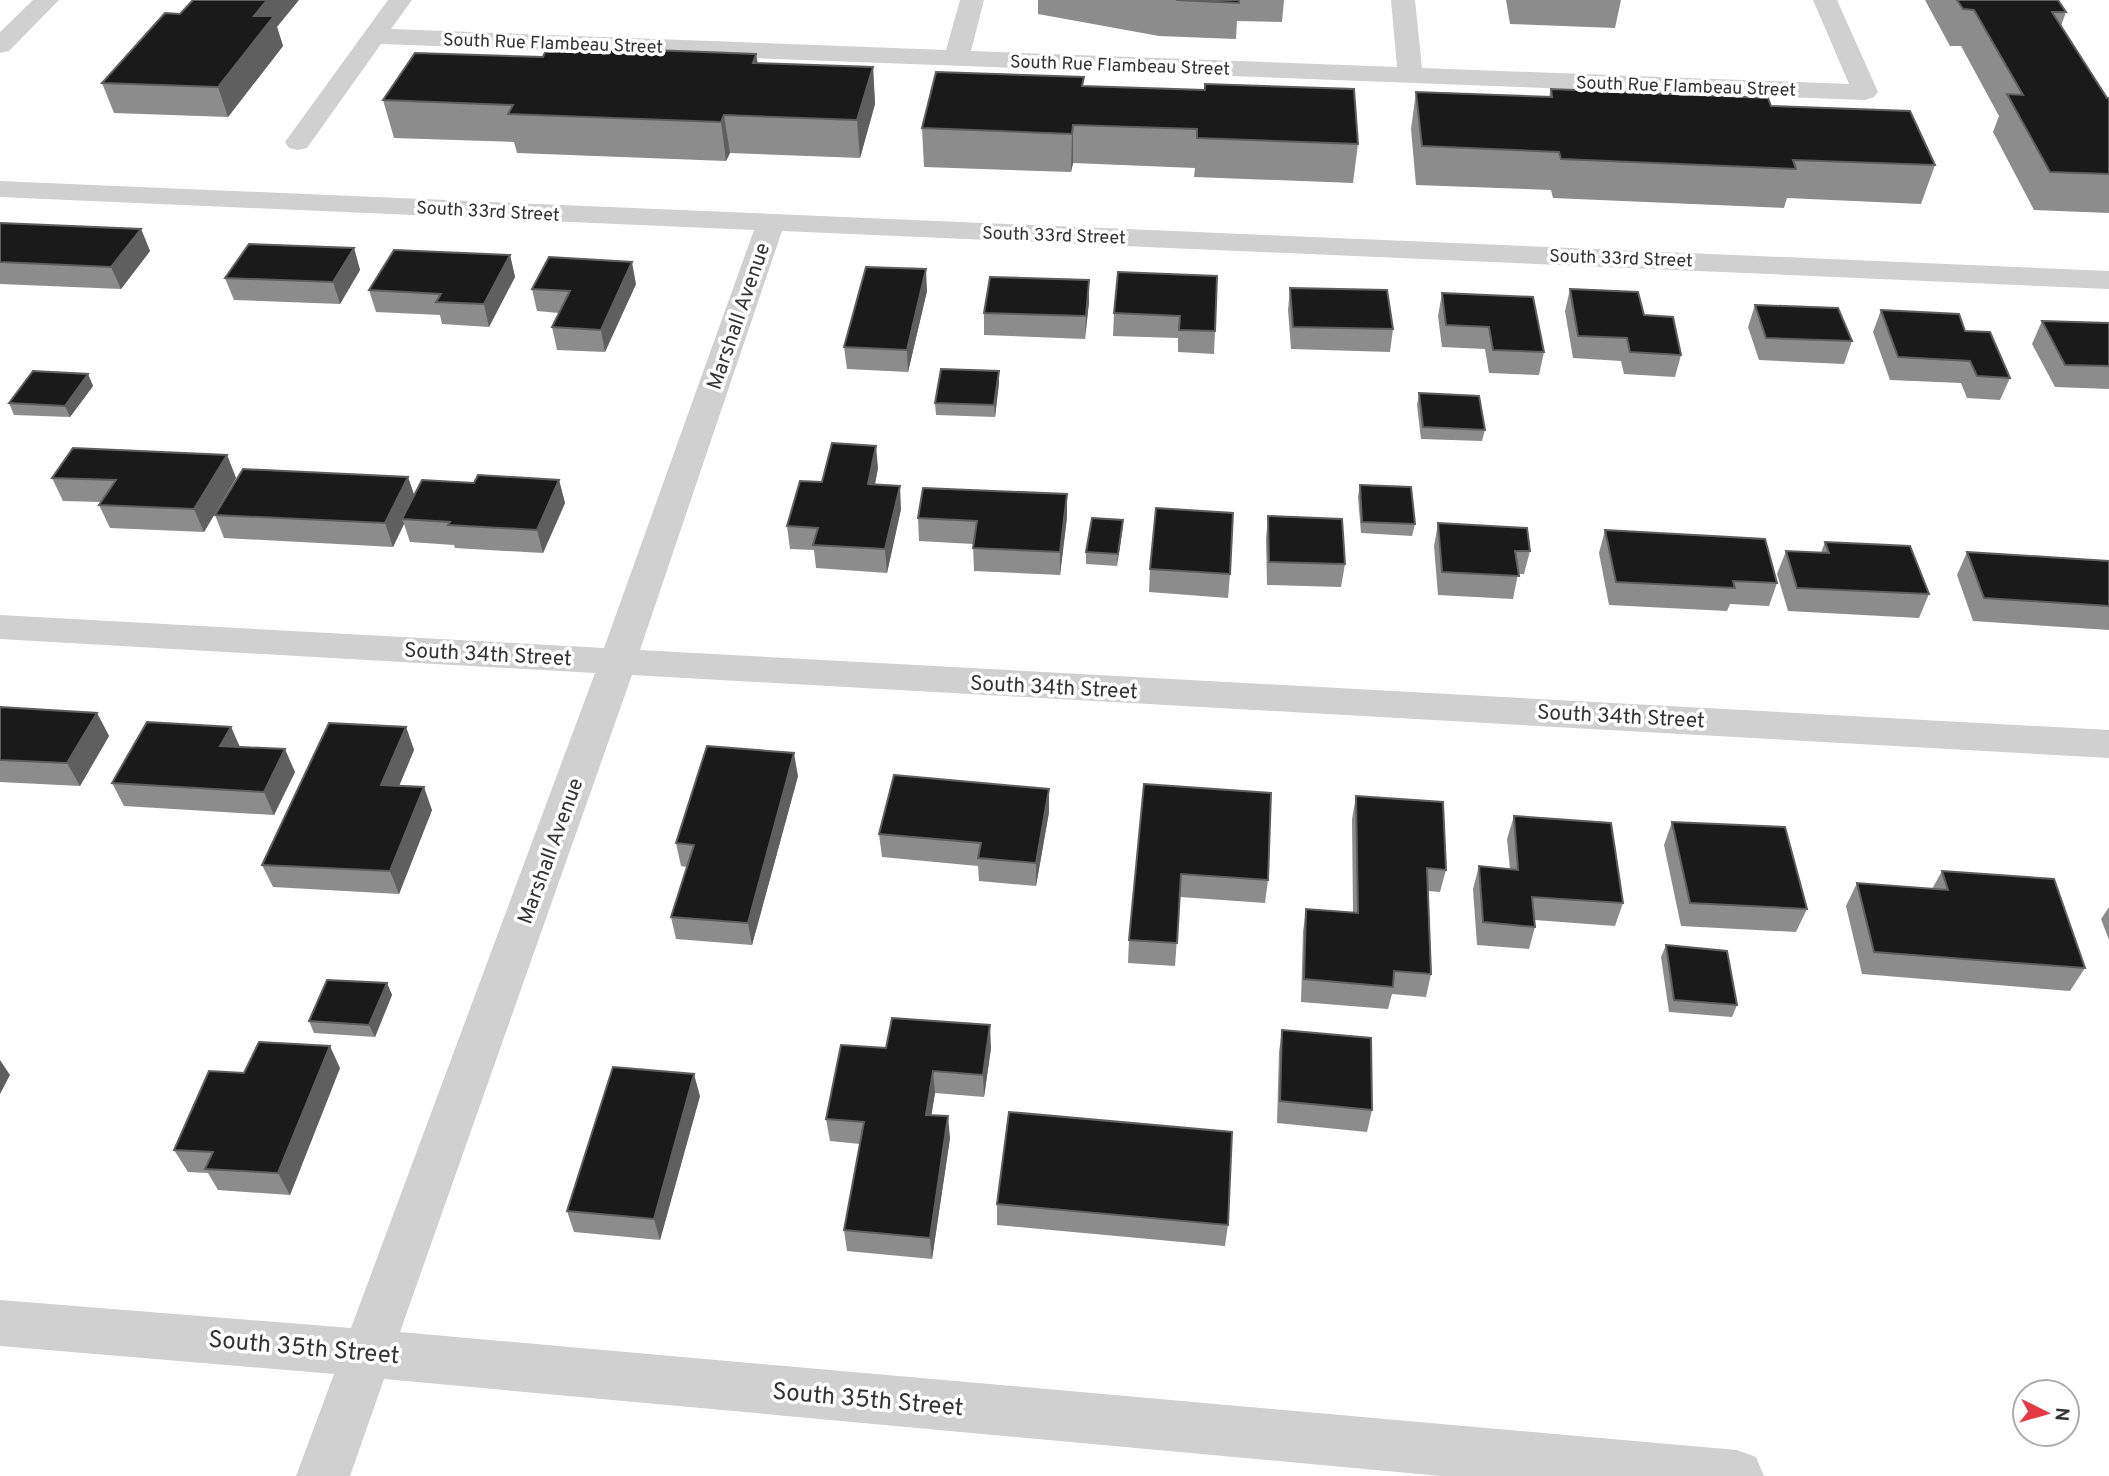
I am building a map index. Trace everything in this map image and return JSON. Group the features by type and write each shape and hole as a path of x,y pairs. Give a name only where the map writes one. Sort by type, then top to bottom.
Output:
{"street":[{"path":"0,46 47,0"},
{"path":"298,142 400,0"},
{"path":"956,59 972,0"},
{"path":"1403,0 1410,76"},
{"name":"South Rue Flambeau Street","path":"374,36 1865,92 1825,0"},
{"name":"South 33rd Street","path":"0,189 2109,280"},
{"name":"Marshall Avenue","path":"323,1476 618,661 771,223"},
{"name":"South 34th Street","path":"0,627 2109,744"},
{"name":"South 35th Street","path":"0,1322 369,1352 1737,1476"}],"building":[{"path":"193,0 267,0 254,16 274,16 218,87 102,83 165,13 180,14"},
{"path":"1176,0 1239,0 1239,3"},
{"path":"1957,0 2058,0 2066,12 2052,12 2109,98 2109,174 2050,172 2007,94 2023,95 1974,10 1963,9"},
{"path":"548,46 756,54 753,63 873,67 857,120 724,115 721,122 508,114 513,105 383,100 415,53 543,57"},
{"path":"936,72 1084,77 1082,86 1205,90 1205,84 1354,89 1358,144 1197,138 1197,129 1073,125 1072,134 922,128"},
{"path":"1551,89 1768,98 1771,106 1910,111 1935,165 1793,160 1796,169 1561,159 1559,152 1422,146 1416,92 1552,97"},
{"path":"0,223 141,229 111,267 0,262"},
{"path":"249,244 354,248 333,282 225,278"},
{"path":"394,250 510,255 484,304 436,302 441,294 369,290"},
{"path":"549,257 632,262 601,330 552,327 570,291 532,289"},
{"path":"866,267 926,269 907,350 844,347"},
{"path":"1118,272 1217,276 1215,331 1179,330 1180,316 1114,313"},
{"path":"990,277 1089,280 1086,316 984,313"},
{"path":"1290,288 1387,290 1393,329 1293,327"},
{"path":"1570,289 1638,292 1644,315 1673,317 1681,355 1630,352 1627,338 1578,336"},
{"path":"1442,293 1533,297 1544,352 1493,350 1489,327 1446,325"},
{"path":"1755,305 1838,308 1852,341 1766,338"},
{"path":"1881,310 1959,314 1965,331 1990,332 2010,378 1977,376 1970,361 1898,357"},
{"path":"2042,321 2109,323 2109,366 2065,365"},
{"path":"941,369 999,371 994,405 935,403"},
{"path":"33,371 88,374 65,406 9,403"},
{"path":"1419,393 1479,396 1485,430 1423,427"},
{"path":"832,443 876,446 868,484 900,486 885,549 813,545 818,528 787,526 800,481 822,482"},
{"path":"73,448 227,455 194,509 99,505 116,480 52,478"},
{"path":"243,469 408,477 385,523 215,515"},
{"path":"478,475 559,480 537,530 448,525 450,522 402,519 422,480 474,483"},
{"path":"1360,485 1411,487 1415,524 1362,522"},
{"path":"923,488 1067,494 1060,552 973,548 977,521 918,518"},
{"path":"1156,508 1233,513 1230,574 1150,569"},
{"path":"1268,516 1342,519 1345,564 1269,562"},
{"path":"1092,518 1123,520 1118,554 1086,552"},
{"path":"1438,523 1527,528 1530,551 1515,551 1519,576 1442,572"},
{"path":"1605,530 1765,539 1777,583 1733,581 1735,588 1616,582"},
{"path":"1825,542 1910,546 1929,594 1797,588 1786,551 1829,553"},
{"path":"1967,552 2109,561 2109,606 1984,598"},
{"path":"0,707 97,713 67,763 0,760"},
{"path":"147,722 231,727 220,746 285,749 264,792 112,783"},
{"path":"329,723 406,727 381,785 424,787 390,871 262,865"},
{"path":"707,746 794,753 748,923 671,917 694,845 676,843"},
{"path":"894,775 1049,789 1036,863 978,858 981,843 879,834"},
{"path":"1144,784 1271,793 1268,880 1181,874 1177,943 1129,940"},
{"path":"1356,796 1443,802 1446,870 1427,868 1431,974 1394,971 1393,987 1304,979 1306,909 1358,913"},
{"path":"1514,816 1611,823 1623,903 1532,897 1535,927 1483,922 1479,866 1518,870"},
{"path":"1672,822 1785,827 1807,909 1690,903"},
{"path":"1942,871 2054,879 2085,968 1874,952 1857,883 1948,890"},
{"path":"1666,945 1727,951 1737,1005 1674,1000"},
{"path":"327,980 387,983 369,1025 309,1021"},
{"path":"892,1018 990,1025 983,1075 933,1071 926,1115 948,1116 930,1238 844,1230 864,1122 826,1119 841,1045 886,1048"},
{"path":"1282,1030 1371,1038 1372,1110 1280,1101"},
{"path":"259,1042 330,1046 278,1173 205,1169 213,1152 174,1150 209,1071 244,1073"},
{"path":"613,1067 694,1074 654,1219 567,1211"},
{"path":"1009,1112 1232,1132 1228,1225 997,1204"}]}
